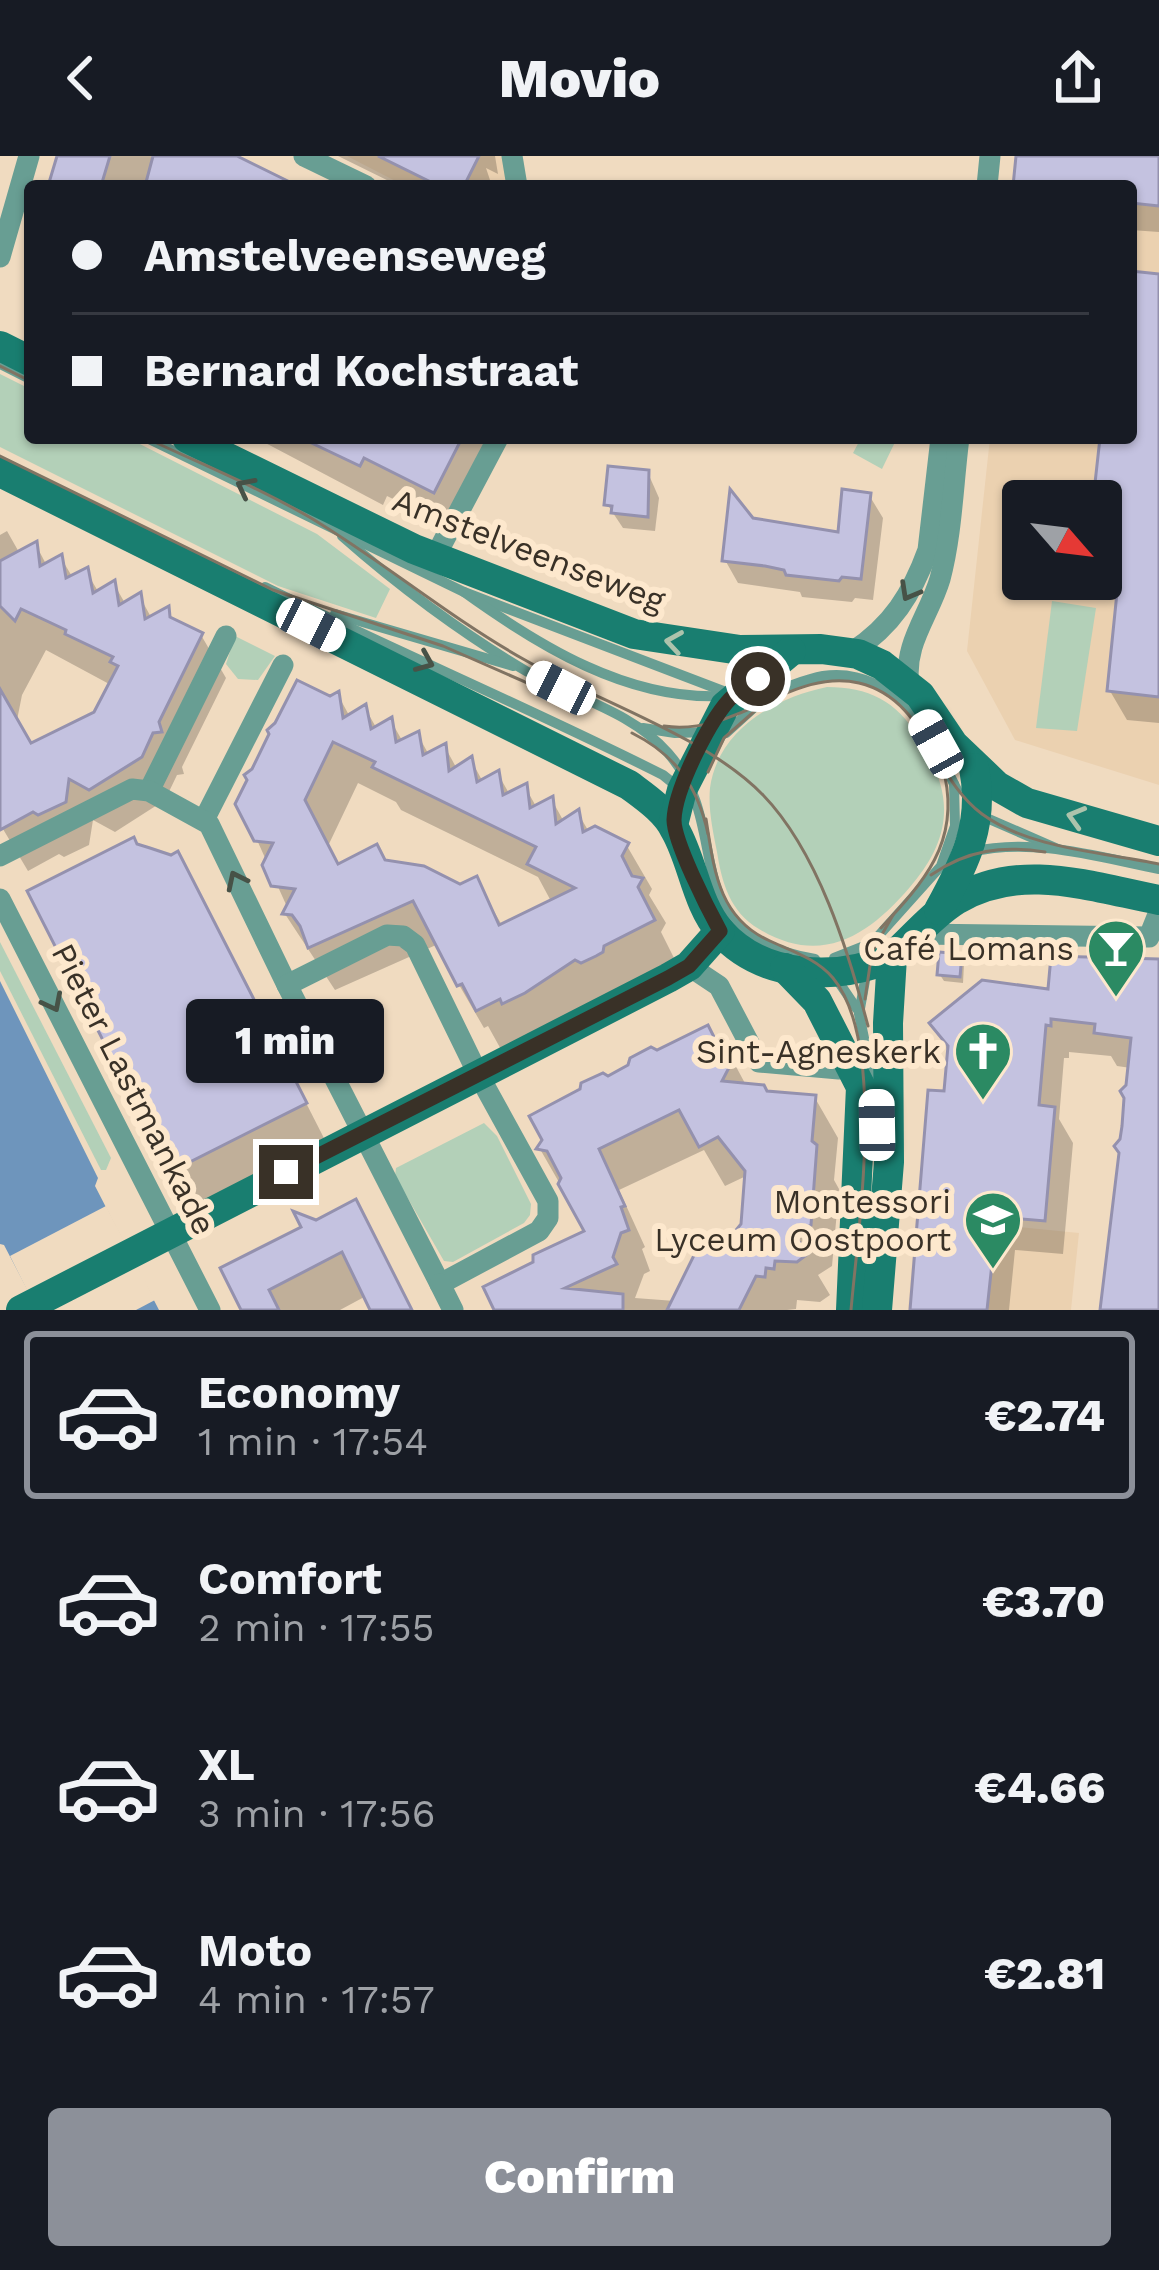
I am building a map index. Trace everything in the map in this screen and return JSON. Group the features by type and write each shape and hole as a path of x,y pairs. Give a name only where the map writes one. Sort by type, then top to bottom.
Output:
{"main road":[{"name":"Amstelveenseweg","path":"200,444 435,556 634,634 721,648 778,670"},
{"name":"Amstelveenseweg","path":"0,472 629,785 685,800"},
{"name":"Amstelveenseweg","path":"720,931 701,897 685,800 734,695 778,670 852,652 882,665 909,685 964,776 1027,803 1159,841"},
{"path":"926,924 977,813 964,776"},
{"path":"21,1310 689,966 720,931 750,953 810,967 881,952 975,891 1027,878 1159,900"},
{"path":"877,1310 889,1162 888,1023 881,952"},
{"path":"810,967 817,1001 859,1068 851,1310"}],"street":[{"path":"0,257 29,156"},
{"path":"304,156 354,180"},
{"path":"435,556 495,444"},
{"path":"852,652 896,615 923,563 939,444"},
{"path":"909,685 909,650 943,565 958,444"},
{"path":"149,791 177,710 226,635"},
{"path":"204,820 252,748 283,665"},
{"path":"0,856 132,789 149,791 204,820 454,1310"},
{"name":"Pieter Lastmankade","path":"0,899 210,1310"},
{"path":"926,924 965,937 1149,937 1159,912"},
{"path":"287,985 387,935 403,935 415,945 548,1201 548,1218 539,1232 440,1284"},
{"path":"689,966 719,986 759,1062 859,1068"}],"lane":[{"name":"Amstelveenseweg","path":"159,444 464,592 734,695"},
{"path":"0,457 191,551"},
{"name":"Amstelveenseweg","path":"342,536 406,588 525,670 634,725 663,747 685,800"},
{"name":"Amstelveenseweg","path":"255,582 383,645 504,695 663,775 685,800"},
{"name":"Amstelveenseweg","path":"464,592 562,656 617,678 674,694 734,695"},
{"name":"Amstelveenseweg","path":"320,610 525,670"},
{"name":"Amstelveenseweg","path":"634,725 675,733 718,731 778,670 828,676 883,687 906,703 964,776"},
{"path":"955,859 964,776"},
{"path":"685,800 713,885 733,920 767,945 810,967 859,1013"},
{"path":"977,813 1058,849"},
{"path":"864,1310 878,1153 877,1097 859,1068 859,1013 881,952 955,859 1004,847 1058,849 1159,869"}],"shaded area":[{"path":"347,156 514,156 518,180 393,180"},
{"path":"1137,204 1159,206 1159,785 1015,740 967,651 989,444 1137,444"},
{"name":"Montessori Lyceum Oostpoort","path":"916,1217 1079,1233 1071,1310 908,1310"}],"green space":[{"path":"0,374 24,386 24,444 140,444 317,534 390,589 376,618 278,586 0,447"},
{"path":"858,444 894,444 882,469 853,453"},
{"path":"1052,601 1096,608 1077,731 1036,728"},
{"path":"235,636 275,656 258,680 238,679 226,664"},
{"path":"827,687 868,693 901,714 933,764 944,813 941,834 917,879 878,919 843,940 803,945 759,929 734,905 719,864 710,788 724,749 752,720 787,699"},
{"path":"0,942 111,1158 106,1170 101,1170 0,971"},
{"path":"484,1123 497,1136 531,1204 530,1215 524,1223 453,1262 444,1261 395,1176 396,1168"}],"water":[{"path":"0,981 98,1178 95,1186 159,1310 38,1310 0,1244"}],"pier":[{"path":"106,1206 155,1300 136,1310 37,1310 10,1256"}],"building":[{"path":"57,156 110,156 103,180 50,180"},
{"path":"153,156 237,156 286,180 147,180"},
{"path":"378,156 479,156 467,180 427,180"},
{"path":"1016,156 1159,156 1159,206 1137,204 1137,180 1014,180"},
{"path":"1137,272 1159,274 1159,697 1107,691 1116,600 1122,600 1122,480 1095,480 1099,444 1137,444"},
{"path":"314,444 459,444 434,493 364,458 360,466"},
{"path":"608,466 649,470 648,517 611,513 612,506 604,505"},
{"path":"730,489 753,518 838,532 842,489 871,493 861,579 786,575 784,570 722,561"},
{"path":"37,541 40,566 62,554 66,578 88,567 93,593 115,580 119,605 141,592 145,619 169,606 170,617 203,633 159,722 162,732 153,733 142,757 89,790 69,779 66,802 38,815 33,812 0,830 0,689 31,743 94,712 118,666 110,662 113,657 65,634 66,630 21,609 15,621 0,606 0,561"},
{"path":"297,680 330,696 339,691 343,718 366,704 371,729 392,717 396,742 419,731 423,755 446,743 449,771 472,756 477,782 499,770 503,795 527,783 530,808 553,796 556,824 579,809 583,832 595,826 629,843 622,856 632,876 643,878 638,887 655,920 604,946 596,956 581,963 575,960 525,993 476,1011 462,984 457,986 413,901 308,948 292,915 282,914 295,889 271,886 262,865 273,843 254,841 235,804 247,780 244,775 252,769 267,730","holes":["333,742 375,762 372,767 536,847 527,864 575,888 499,925 477,876 460,884 424,866 385,860 377,844 338,864 305,800"]},
{"path":"134,837 137,844 171,855 178,851 307,1103 170,1172 27,891"},
{"path":"939,952 962,954 960,977 937,975"},
{"path":"1051,956 1159,959 1159,1310 1100,1310 1119,1153 1114,1146 1122,1126 1120,1091 1126,1085 1131,1038 1094,1033 1095,1024 1051,1019 1051,1026 1046,1025 1039,1105 1055,1107 1045,1221 997,1217 987,1310 910,1310 928,1090 944,1091 948,1046 929,1023 982,980 1048,989"},
{"path":"708,1025 724,1057 734,1058 722,1081 816,1095 811,1225 793,1235 809,1253 797,1262 775,1261 774,1269 766,1268 765,1277 756,1276 739,1310 667,1310 705,1233 723,1246 741,1224 745,1171 718,1137 699,1147 679,1110 599,1149 625,1206 621,1207 629,1230 621,1233 613,1257 617,1264 565,1288 623,1294 623,1310 494,1310 483,1287 533,1262 533,1255 584,1231 558,1184 561,1178 547,1151 536,1149 542,1140 529,1116 580,1089 581,1083 628,1065 630,1058 651,1047 657,1050"},
{"path":"356,1199 412,1310 370,1310 342,1252 269,1290 279,1310 241,1310 220,1268 301,1227 293,1211 316,1220"}],"tram line":[{"path":"0,366 24,378"},
{"path":"159,444 311,518 497,644 682,737 739,774 782,818 815,873 868,1026"},
{"path":"0,456 273,590 443,646 557,696"},
{"path":"664,726 716,722 811,685 859,683 899,705 965,798 1001,826 1044,842 1159,864"},
{"path":"708,772 724,738 757,709"},
{"path":"632,733 661,751 683,774 708,834"},
{"path":"881,928 924,877 942,842 948,801 945,777"},
{"path":"706,819 722,890 739,919 820,966 833,978 850,1008 860,1046 865,1138 851,1310"},
{"path":"931,875 986,852 1045,852"},
{"path":"865,999 872,952 893,915"}],"place":[{"name":"Café Lomans","path":"1116,999"},
{"name":"Sint-Agneskerk","path":"983,1102"},
{"name":"Montessori Lyceum Oostpoort","path":"993,1271"}],"route":[{"path":"286,1172 668,978 698,957 720,931 701,897 674,825 676,806 725,706 758,679"}]}
